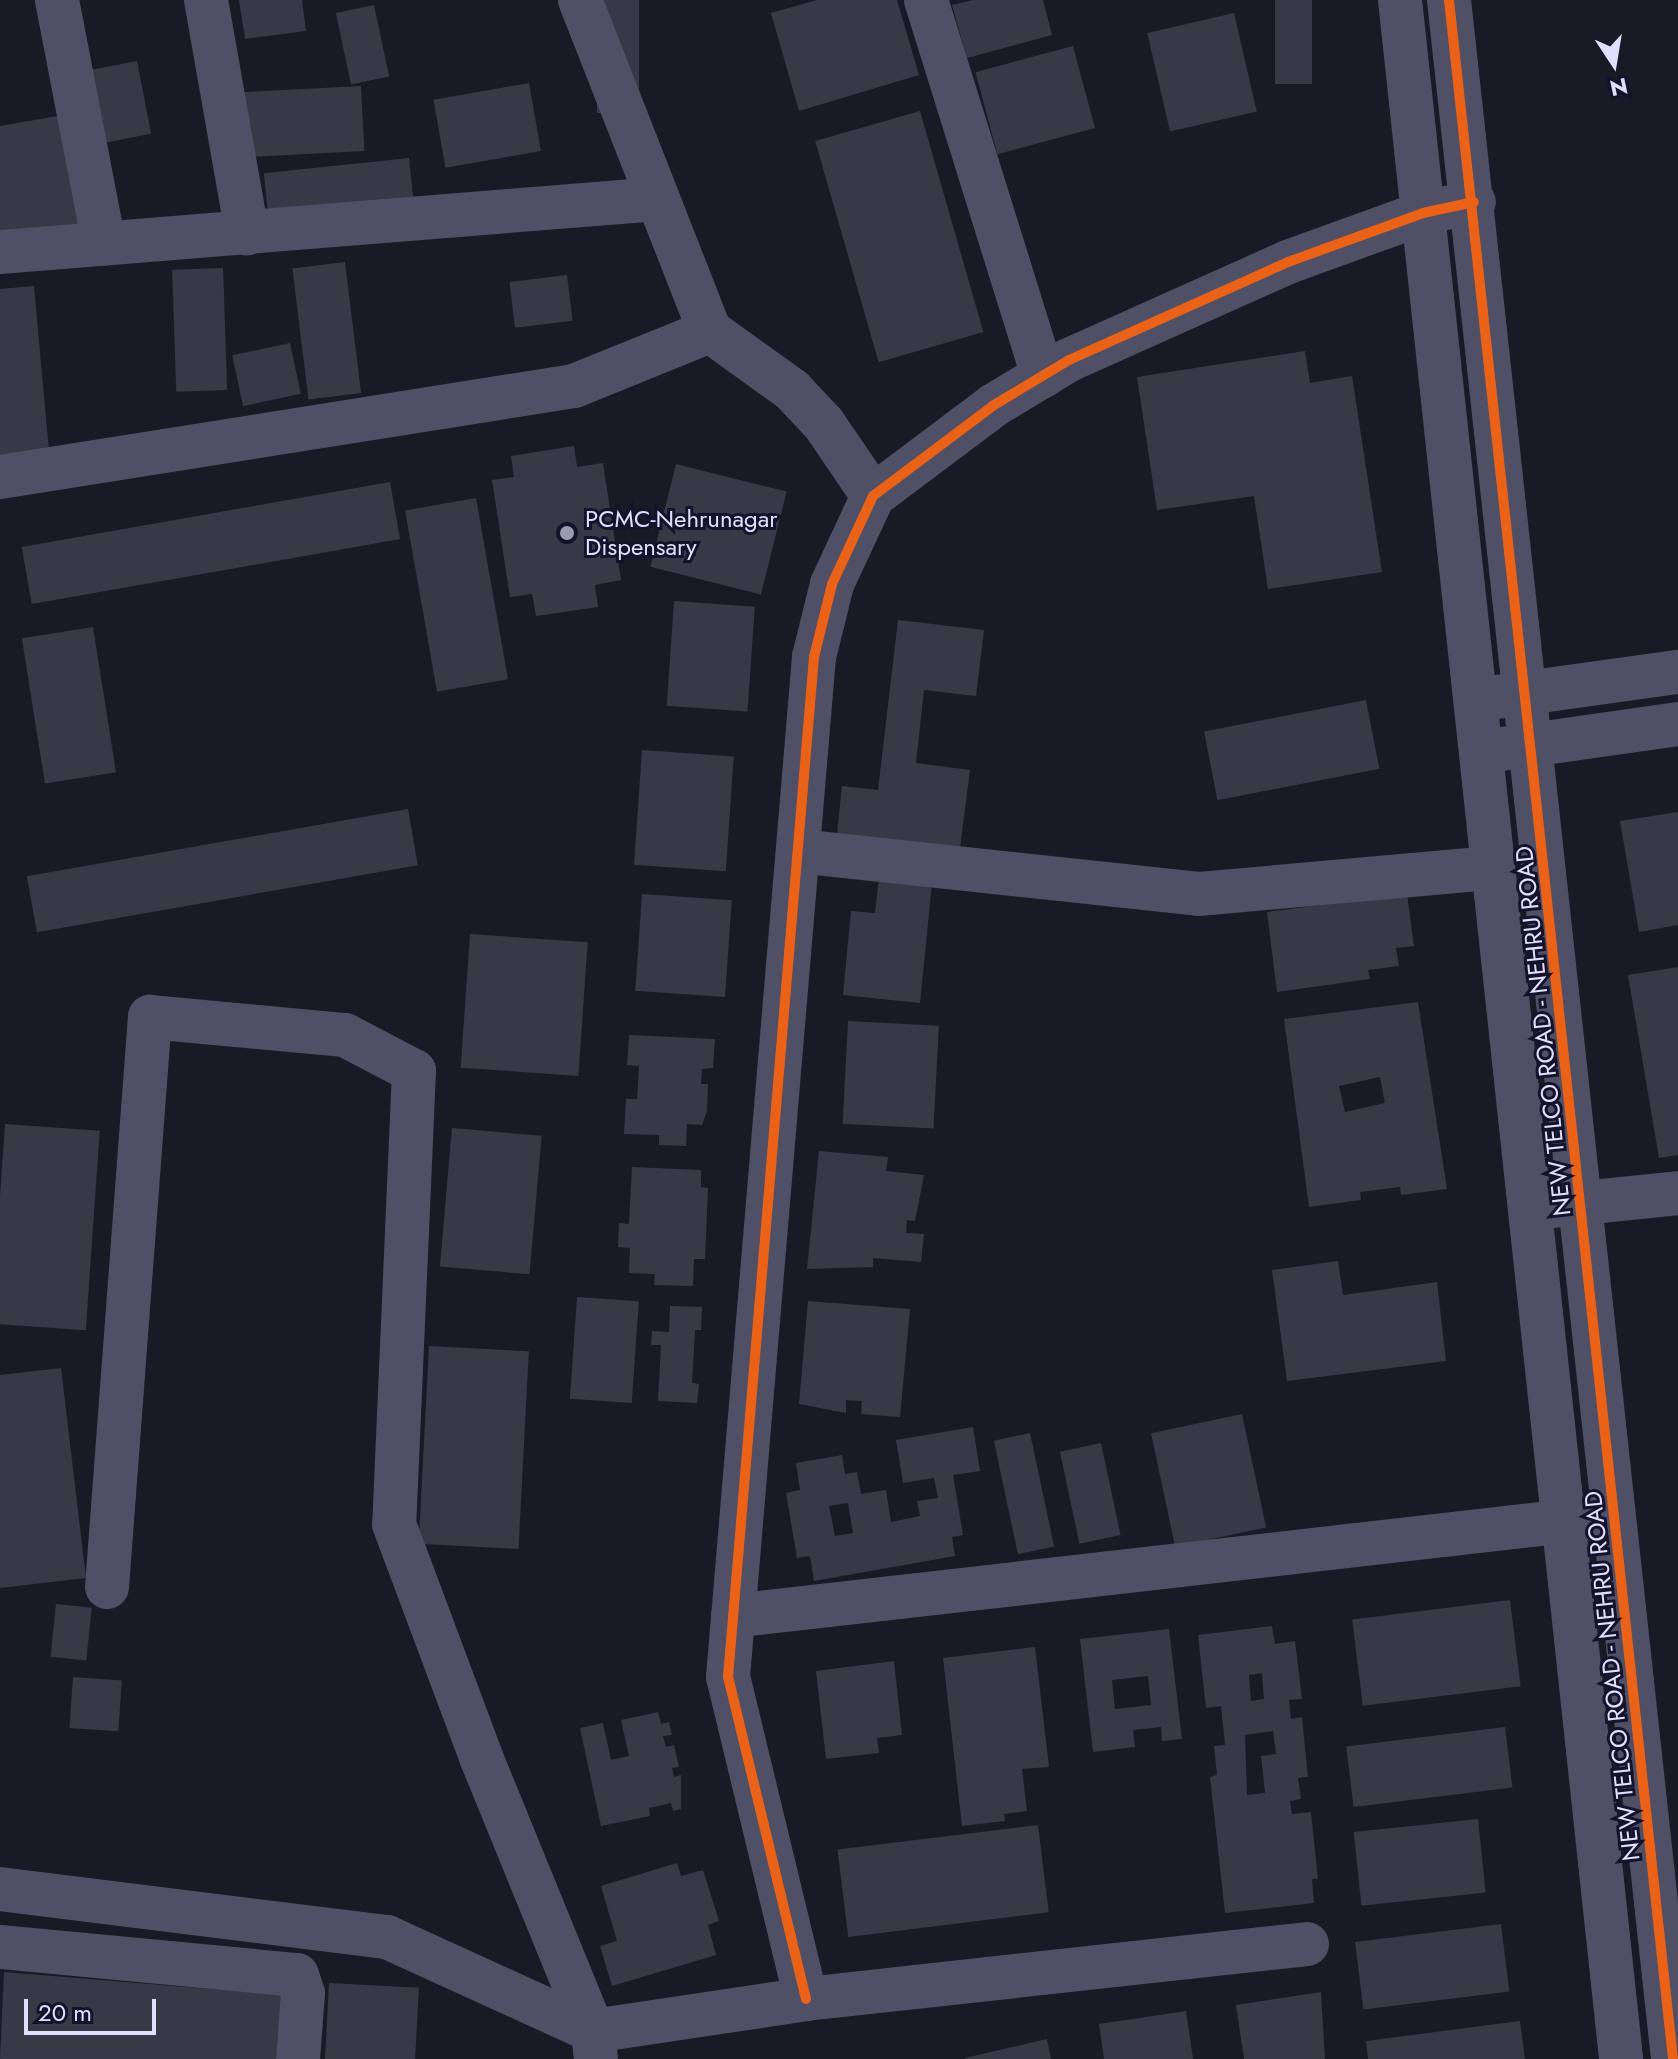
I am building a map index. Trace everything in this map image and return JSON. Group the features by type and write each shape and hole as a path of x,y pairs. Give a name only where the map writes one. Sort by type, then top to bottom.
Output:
{"street":[{"path":"57,0 104,244"},
{"path":"206,0 247,233"},
{"path":"580,0 710,331 792,390 824,424 873,496"},
{"path":"926,0 1043,376"},
{"name":"NEW TELCO ROAD - NEHRU ROAD","path":"1400,0 1621,2059"},
{"name":"NEW TELCO ROAD - NEHRU ROAD","path":"1449,0 1533,744 1673,2059"},
{"path":"0,252 658,199"},
{"path":"806,1999 728,1677 814,657 832,584 873,496 994,405 1043,376 1201,297 1423,213 1474,202"},
{"path":"0,477 574,386 710,331"},
{"path":"1475,700 1678,672"},
{"path":"1480,752 1678,724"},
{"path":"798,851 1199,894 1492,868"},
{"path":"107,1587 150,1017 345,1035 414,1071 394,1524 481,1757 595,2045"},
{"path":"1529,1209 1678,1193"},
{"path":"733,1616 1615,1516"},
{"path":"0,1889 387,1937 595,2045 806,1999 1307,1944"},
{"path":"0,1947 297,1975 303,1993 298,2059"}],"building":[{"path":"239,0 302,0 306,31 245,39"},
{"path":"597,0 639,0 639,113 597,113"},
{"path":"817,0 897,0 919,75 799,111 771,13"},
{"path":"973,0 1043,0 1052,35 967,58 952,5"},
{"path":"1275,0 1312,0 1312,84 1275,84"},
{"path":"374,5 389,76 351,85 336,13"},
{"path":"1234,13 1257,111 1170,131 1147,33"},
{"path":"1073,46 1095,128 997,154 975,72"},
{"path":"137,61 151,134 93,145 79,72"},
{"path":"529,83 541,151 445,168 433,100"},
{"path":"361,86 364,151 245,157 241,92"},
{"path":"920,111 983,332 879,362 815,141"},
{"path":"69,114 87,223 0,238 0,126"},
{"path":"409,158 413,198 268,213 264,173"},
{"path":"345,262 361,393 308,399 292,268"},
{"path":"223,268 227,390 176,392 172,270"},
{"path":"567,275 573,321 515,328 509,282"},
{"path":"34,286 49,451 0,455 0,289"},
{"path":"290,343 301,394 243,406 232,355"},
{"path":"1305,351 1310,383 1352,376 1382,572 1268,589 1254,496 1157,510 1137,377"},
{"path":"574,446 577,467 603,463 621,580 595,585 598,607 536,616 532,594 510,597 492,480 514,477 511,456"},
{"path":"676,464 787,492 761,594 650,567"},
{"path":"390,482 400,539 32,604 22,547"},
{"path":"476,498 508,679 437,692 405,511"},
{"path":"674,601 755,607 747,711 667,706"},
{"path":"898,620 984,630 976,696 924,690 916,763 970,770 960,848 837,834 842,786 878,790"},
{"path":"93,627 116,772 45,783 22,638"},
{"path":"1366,700 1379,769 1217,800 1204,731"},
{"path":"642,750 734,756 726,871 634,865"},
{"path":"408,809 418,865 37,932 27,876"},
{"path":"1678,812 1678,925 1639,932 1620,821"},
{"path":"879,878 932,883 920,1003 843,995 851,911 875,913"},
{"path":"642,894 732,900 725,997 635,991"},
{"path":"1407,894 1414,946 1396,948 1399,966 1368,970 1370,979 1277,992 1267,912"},
{"path":"470,934 588,942 578,1076 461,1068"},
{"path":"1678,967 1678,1155 1659,1158 1628,975"},
{"path":"1418,1002 1447,1189 1401,1195 1400,1187 1360,1192 1361,1200 1309,1207 1284,1019","holes":["1380,1077 1385,1103 1345,1112 1339,1086"]},
{"path":"848,1021 939,1026 933,1129 843,1124"},
{"path":"629,1035 715,1039 713,1068 702,1069 701,1084 708,1084 707,1111 702,1125 687,1124 686,1146 659,1145 659,1135 624,1134 626,1099 637,1099 639,1066 627,1065"},
{"path":"5,1124 100,1131 86,1330 0,1324 0,1196"},
{"path":"452,1128 542,1136 530,1274 440,1266"},
{"path":"819,1151 888,1157 886,1171 924,1175 915,1221 907,1220 906,1233 924,1234 921,1262 873,1258 873,1267 807,1269"},
{"path":"632,1167 701,1170 701,1187 708,1188 705,1259 694,1259 693,1286 654,1285 655,1274 629,1273 630,1248 618,1247 619,1223 629,1224"},
{"path":"1338,1261 1343,1295 1437,1282 1446,1361 1287,1381 1272,1270"},
{"path":"577,1297 639,1301 632,1403 570,1399"},
{"path":"808,1301 910,1309 900,1417 861,1414 862,1401 846,1400 846,1413 799,1404"},
{"path":"670,1306 702,1307 701,1330 695,1330 692,1383 699,1384 697,1403 658,1401 661,1345 651,1345 652,1331 669,1332"},
{"path":"429,1346 529,1351 519,1549 419,1544"},
{"path":"61,1368 86,1578 0,1588 0,1375"},
{"path":"1242,1414 1266,1527 1175,1547 1151,1433"},
{"path":"973,1427 980,1471 953,1475 963,1535 952,1537 955,1556 814,1581 810,1556 797,1558 786,1493 800,1490 796,1463 842,1455 845,1474 857,1472 861,1494 886,1490 891,1522 920,1516 917,1501 938,1498 934,1478 903,1483 896,1440","holes":["848,1503 853,1533 835,1536 829,1506"]},
{"path":"1030,1433 1054,1546 1018,1554 994,1441"},
{"path":"1101,1443 1121,1535 1079,1544 1060,1452"},
{"path":"1510,1600 1521,1686 1363,1706 1352,1619"},
{"path":"56,1604 92,1608 86,1660 50,1657"},
{"path":"1272,1626 1275,1644 1295,1641 1302,1699 1289,1700 1291,1719 1302,1717 1308,1777 1298,1778 1301,1799 1290,1801 1292,1814 1311,1812 1318,1879 1312,1879 1314,1903 1225,1913 1210,1777 1217,1775 1214,1746 1225,1745 1221,1706 1206,1708 1198,1635","holes":["1262,1673 1264,1699 1251,1701 1249,1675","1273,1731 1276,1754 1261,1756 1265,1793 1247,1795 1245,1735"]},
{"path":"1169,1629 1182,1739 1162,1741 1161,1727 1133,1730 1135,1747 1093,1752 1080,1639","holes":["1148,1676 1151,1705 1115,1709 1112,1680"]},
{"path":"1035,1647 1049,1767 1022,1769 1027,1811 1004,1814 1005,1821 962,1826 943,1658"},
{"path":"894,1661 902,1735 877,1738 879,1753 826,1759 816,1671"},
{"path":"73,1677 122,1680 118,1731 69,1728"},
{"path":"658,1712 661,1724 669,1722 672,1735 663,1736 666,1747 674,1745 679,1767 672,1768 674,1777 681,1775 681,1809 673,1811 671,1803 649,1808 650,1816 601,1826 580,1728 603,1723 611,1760 629,1756 621,1720"},
{"path":"1505,1727 1512,1788 1354,1807 1346,1746"},
{"path":"1478,1819 1486,1893 1361,1906 1354,1832"},
{"path":"1038,1825 1049,1912 848,1937 838,1850"},
{"path":"677,1863 681,1876 703,1870 719,1921 708,1925 716,1955 612,1986 600,1946 617,1941 601,1886"},
{"path":"1501,1924 1509,1991 1363,2009 1355,1942"},
{"path":"4,1972 282,1995 276,2059 0,2059"},
{"path":"329,1983 419,1988 415,2059 325,2059"},
{"path":"1321,1992 1325,2059 1244,2059 1236,2005"},
{"path":"1186,2011 1193,2059 1104,2059 1099,2024"},
{"path":"1520,2021 1525,2059 1368,2059 1366,2041"},
{"path":"1047,2039 1051,2059 965,2059 965,2058"}],"cycle path":[{"path":"1449,0 1673,2059"},
{"path":"806,1999 728,1677 814,657 832,584 873,496 994,405 1069,360 1288,262 1423,213 1474,202"}],"place":[{"name":"PCMC-Nehrunagar Dispensary","path":"567,533"}]}
